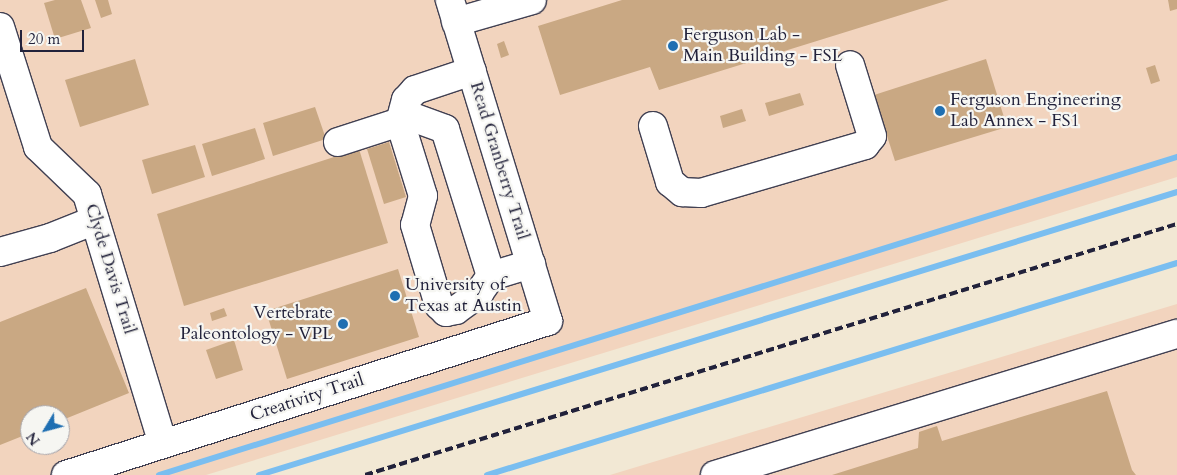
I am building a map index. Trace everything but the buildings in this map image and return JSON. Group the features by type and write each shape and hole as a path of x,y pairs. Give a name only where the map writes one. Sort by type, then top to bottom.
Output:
{"street":[{"path":"453,11 532,0"},
{"name":"Read Granberry Trail","path":"453,11 548,321"},
{"name":"Clyde Davis Trail","path":"0,27 38,147 87,194 163,444"},
{"path":"653,126 670,182 682,192 701,193 865,145 872,136 850,65"},
{"path":"472,71 415,90 406,100 400,122 423,196 415,225 439,305 446,312 456,310 479,293 491,276 531,264"},
{"path":"338,142 412,117 445,129 491,276"},
{"path":"0,252 50,238 95,220"},
{"name":"Creativity Trail","path":"66,475 548,321"},
{"path":"715,475 1177,334"}],"shaded area":[{"name":"University of Texas at Austin","path":"0,0 1177,0 1177,177 206,475 0,475"},
{"path":"1177,304 1177,475 610,475"}],"waterway":[{"path":"159,475 1177,157"},
{"path":"259,475 1177,192"},
{"path":"487,475 1177,263"}],"railway":[{"path":"365,475 1177,224"}],"place":[{"name":"Ferguson Lab - Main Building - FSL","path":"673,46"},
{"name":"Ferguson Engineering Lab Annex - FS1","path":"940,111"},
{"name":"University of Texas at Austin","path":"395,296"},
{"name":"Vertebrate Paleontology - VPL","path":"343,324"}]}
